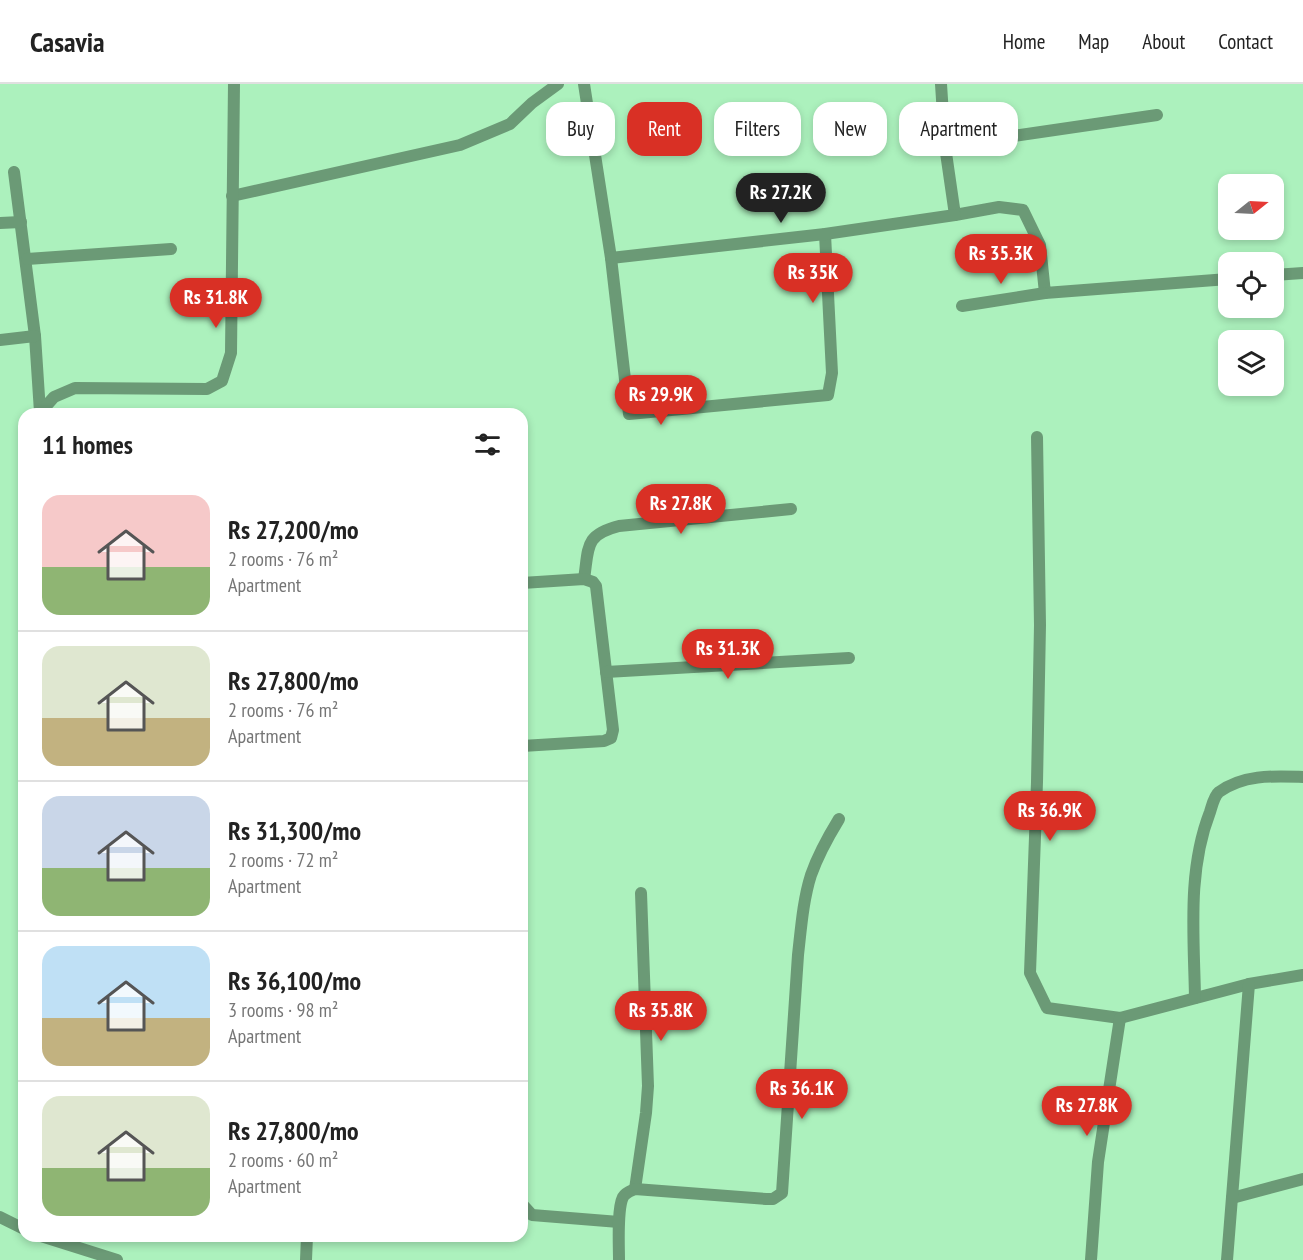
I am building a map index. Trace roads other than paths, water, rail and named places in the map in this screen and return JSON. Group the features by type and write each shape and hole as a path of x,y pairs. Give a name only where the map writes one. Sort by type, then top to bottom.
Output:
{"street":[{"path":"44,408 54,397 75,388 207,389 222,381 231,353 234,84"},
{"path":"232,196 460,145 510,124 532,103 558,84"},
{"path":"584,84 611,258 629,414 828,395 832,373 825,234"},
{"path":"940,84 941,102"},
{"path":"1018,135 1157,115"},
{"path":"946,156 955,216"},
{"path":"14,172 27,259 40,408"},
{"path":"611,258 825,234 955,216 999,207 1023,210 1040,244 1045,293"},
{"path":"0,223 21,222"},
{"path":"27,259 171,249"},
{"path":"1284,274 1303,273"},
{"path":"962,306 1045,293 1218,280"},
{"path":"0,340 35,336"},
{"path":"1037,437 1040,625 1030,973 1047,1008 1120,1018 1249,984 1303,975"},
{"path":"584,579 589,548 594,535 604,530 619,526 791,509"},
{"path":"528,583 584,579 596,586 613,730 611,738 604,741 528,746"},
{"path":"606,672 849,658"},
{"path":"1194,998 1194,877 1200,836 1217,794 1236,783 1266,776 1303,777"},
{"path":"619,1260 619,1222 622,1198 627,1192 635,1189 766,1199 773,1199 782,1193 802,917 810,876 822,848 839,819"},
{"path":"635,1189 648,1086 641,893"},
{"path":"1227,1260 1249,984"},
{"path":"1091,1260 1098,1162 1120,1018"},
{"path":"1232,1198 1303,1179"},
{"path":"528,1211 532,1215 619,1222"},
{"path":"0,1217 18,1226"},
{"path":"60,1242 117,1260"},
{"path":"306,1260 307,1242"}]}
